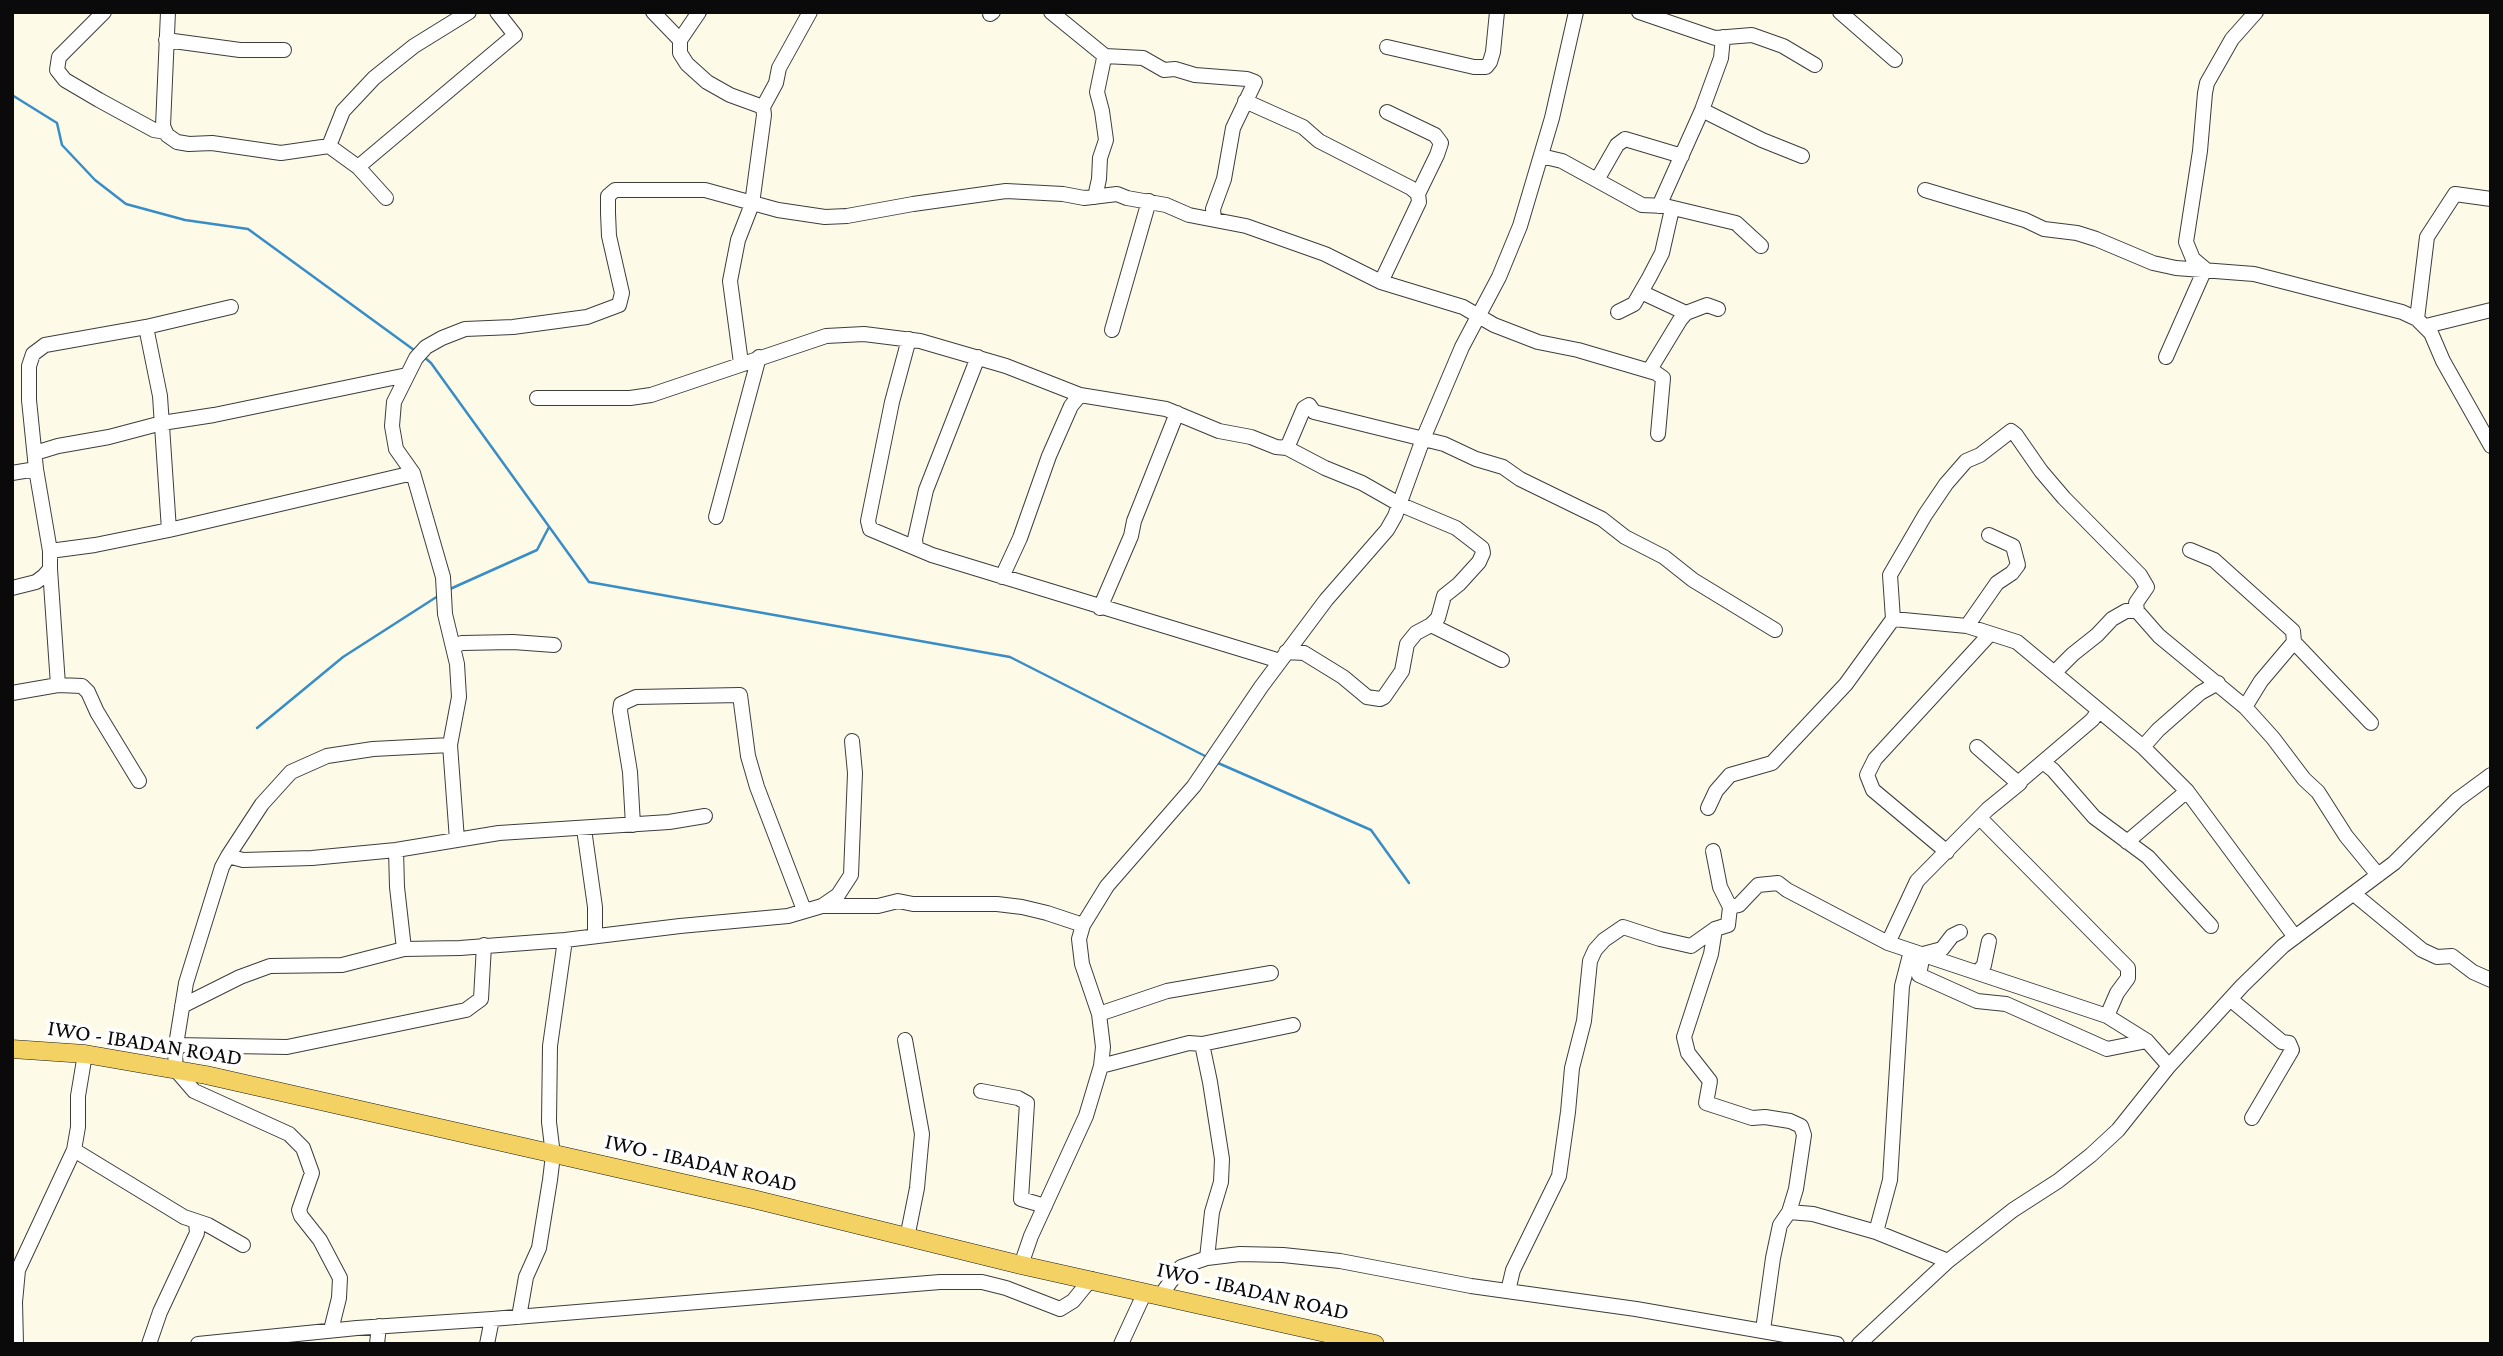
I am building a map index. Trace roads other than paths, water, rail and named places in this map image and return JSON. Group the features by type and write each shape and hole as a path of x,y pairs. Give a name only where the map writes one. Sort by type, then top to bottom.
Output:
{"main road":[{"name":"IWO - IBADAN ROAD","path":"12,1049 85,1054 175,1069 752,1199 1021,1265 1376,1344"}],"street":[{"path":"104,12 59,57 57,70 65,80 145,126 165,132 177,142 212,142 281,153 330,146 358,167 386,198"},
{"path":"165,132 168,12"},
{"path":"330,146 343,111 374,78 414,46 469,12"},
{"path":"358,167 515,35 497,12"},
{"path":"653,12 680,40"},
{"path":"699,12 680,40 680,53 687,64 707,82 730,95 763,107"},
{"path":"741,363 730,281 738,240 752,204 763,107 776,83 779,68 810,12"},
{"path":"1051,12 1105,55 1143,58 1164,71 1175,69 1195,75 1255,82 1233,128 1224,179 1213,209 1214,219"},
{"path":"1387,47 1474,67 1486,67 1493,52 1497,12"},
{"path":"1021,1265 1086,1116 1101,1066 1103,1047 1099,1014 1082,964 1079,939 1083,925 1107,886 1194,786 1326,600 1387,530 1462,347 1499,277 1520,226 1552,118 1576,12"},
{"path":"1639,12 1715,38 1752,35 1783,46 1815,65"},
{"path":"1840,12 1895,60"},
{"path":"2205,269 2193,259 2186,242 2200,150 2205,93 2207,83 2232,39 2256,12"},
{"path":"1618,312 1634,304 1662,253 1666,208 1682,156 1721,58 1723,37"},
{"path":"166,40 240,50 284,50"},
{"path":"1095,197 1100,158 1106,140 1097,92 1105,55"},
{"path":"1245,101 1303,127 1319,141 1418,194"},
{"path":"1702,110 1802,156"},
{"path":"1381,282 1419,202 1418,194 1441,143 1435,135 1387,112"},
{"path":"1597,180 1617,145 1625,139 1682,156"},
{"path":"1541,156 1562,161 1642,205 1736,223 1761,246"},
{"path":"457,841 450,746 459,697 453,646 445,614 443,577 413,473 396,449 392,426 394,402 416,358 426,347 465,329 513,327 587,317 619,305 622,293 609,236 608,213 608,196 615,190 705,190 752,204 825,217 1006,191 1095,197 1117,194 1149,201 1189,215 1246,226 1325,254 1381,282 1464,307 1494,325 1538,342 1578,350 1649,371 1663,378 1658,434"},
{"path":"1925,190 2025,220 2044,229 2077,233 2153,263 2176,268 2254,274 2402,312 2422,323 2491,310"},
{"path":"2491,200 2455,194 2427,237 2422,323 2491,446"},
{"path":"1112,330 1149,201"},
{"path":"2166,357 2205,269"},
{"path":"1642,292 1686,313"},
{"path":"1649,371 1679,320 1686,313 1707,305 1718,309"},
{"path":"58,685 50,551 36,469 29,377 33,354 45,345 146,327 231,307"},
{"path":"146,327 160,396 169,530"},
{"path":"537,398 630,398 651,395 826,336 864,334 909,339 1006,366 1080,395 1166,409 1219,431 1287,448 1362,483 1399,505 1456,528 1482,548 1483,553 1479,562 1444,596 1438,618 1406,643 1402,671 1380,699 1367,696 1343,677 1304,653 1283,657 1215,643 902,544 870,529 868,521 892,401 909,339"},
{"path":"716,517 759,357"},
{"path":"916,548 915,539 926,490 978,357"},
{"path":"35,453 162,423 214,415 407,375"},
{"path":"1002,577 1020,538 1055,443 1071,406 1080,395"},
{"path":"1287,448 1304,408 1309,405 1314,412 1444,444 1476,459 1503,467 1520,479 1602,519 1625,537 1664,557 1693,580 1775,630"},
{"path":"1100,608 1131,536 1134,521 1177,413"},
{"path":"1708,808 1716,791 1730,775 1772,763 1846,684 1893,619 1890,575 1925,514 1966,461 1980,455 2011,431 2064,498 2140,575 2147,587 2136,603 2137,611 2158,636 2245,707 2304,779 2318,792 2346,836 2378,875"},
{"path":"12,473 36,469"},
{"path":"50,551 169,530 413,473"},
{"path":"1967,626 1997,583 2012,573 2018,565 2013,547 1989,535"},
{"path":"2190,550 2214,560 2266,609 2286,623 2292,631 2294,642 2371,723"},
{"path":"12,588 36,582 50,569"},
{"path":"2054,673 2112,619 2126,611 2137,611"},
{"path":"1893,619 1967,626 2017,642 2143,747 2187,791 2295,937"},
{"path":"1431,625 1502,660"},
{"path":"1947,852 1873,790 1867,775 1875,759 1989,635"},
{"path":"453,646 462,643 513,642 554,645"},
{"path":"2245,707 2261,681 2294,642"},
{"path":"2143,747 2200,693 2218,683"},
{"path":"12,693 58,685 82,686 139,781"},
{"path":"633,825 630,772 621,704 636,696 740,695 748,756 757,787 804,910"},
{"path":"1888,943 1917,881 1980,818 2098,712"},
{"path":"822,906 838,895 851,875 855,773 852,741"},
{"path":"331,1330 339,1298 340,1278 320,1240 299,1210 312,1173 303,1148 289,1134 194,1091 175,1069 186,983 222,867 262,804 291,772 327,756 373,749 450,746"},
{"path":"1977,747 2015,782 2020,783"},
{"path":"2044,762 2094,817 2148,857 2211,926"},
{"path":"1859,1344 1948,1261 2013,1210 2058,1181 2091,1155 2118,1130 2169,1066 2230,999 2295,937 2394,863 2457,800 2491,775"},
{"path":"2127,842 2187,791"},
{"path":"228,856 243,860 312,858 396,850 499,833 633,825 705,816"},
{"path":"1980,818 2128,968 2129,978 2117,993 2107,1016"},
{"path":"584,829 595,907 594,936"},
{"path":"396,850 404,949"},
{"path":"1508,1291 1513,1270 1559,1176 1575,1048 1584,1021 1590,961 1595,950 1623,927 1691,946 1715,929 1728,925 1730,907 1720,887 1713,851"},
{"path":"1730,907 1739,905 1758,885 1778,883 1888,943 2107,1016 2147,1041 2169,1066"},
{"path":"2354,894 2422,950 2437,957 2452,956 2473,972 2491,980"},
{"path":"182,1006 240,977 270,966 342,965 404,949 565,940 788,916 822,906 878,906 898,901 913,904 997,905 1035,910 1083,925"},
{"path":"1715,929 1711,954 1684,1037 1688,1053 1710,1081 1706,1103 1752,1118 1790,1121 1801,1126 1804,1135 1796,1189 1789,1212 1780,1225 1773,1258 1763,1330"},
{"path":"1917,953 1942,949 1952,936 1960,932"},
{"path":"519,1317 526,1277 539,1248 554,1155 549,1122 550,1046 565,940"},
{"path":"1978,972 1984,965 1989,941"},
{"path":"176,1045 287,1047 466,1010 481,999 484,945"},
{"path":"1917,953 1919,975 1977,1001 2006,1004 2107,1049 2147,1041"},
{"path":"1876,1233 1890,1180 1902,986 1917,953"},
{"path":"1099,1014 1167,991 1271,973"},
{"path":"2230,999 2282,1042 2289,1043 2292,1050 2252,1118"},
{"path":"1101,1066 1189,1043 1202,1044 1293,1025"},
{"path":"905,1040 922,1134 917,1188 907,1238"},
{"path":"1202,1044 1222,1158 1221,1182 1212,1212 1207,1258"},
{"path":"16,1344 15,1302 18,1270 74,1150 78,1127 78,1096 85,1054"},
{"path":"981,1091 1018,1098 1027,1103 1021,1199 1045,1206"},
{"path":"74,1150 153,1199 243,1244"},
{"path":"1789,1212 1813,1214 1876,1233 1948,1261"},
{"path":"149,1344 160,1312 197,1233 196,1222"},
{"path":"1121,1344 1153,1293 1181,1267 1207,1258 1240,1254 1340,1261 1837,1344"},
{"path":"199,1344 331,1330 940,1282 982,1282 1006,1288 1060,1309 1073,1301 1091,1279"},
{"path":"487,1344 492,1319"},
{"path":"377,1344 379,1326"}],"waterway":[{"path":"12,95 57,123 62,145 95,180 126,204 185,220 248,229 414,350"},
{"path":"423,356 431,363 589,582 1010,657 1209,758"},
{"path":"450,589 537,550 549,527"},
{"path":"257,728 343,657 438,596"},
{"path":"1218,763 1371,830 1409,883"}]}
